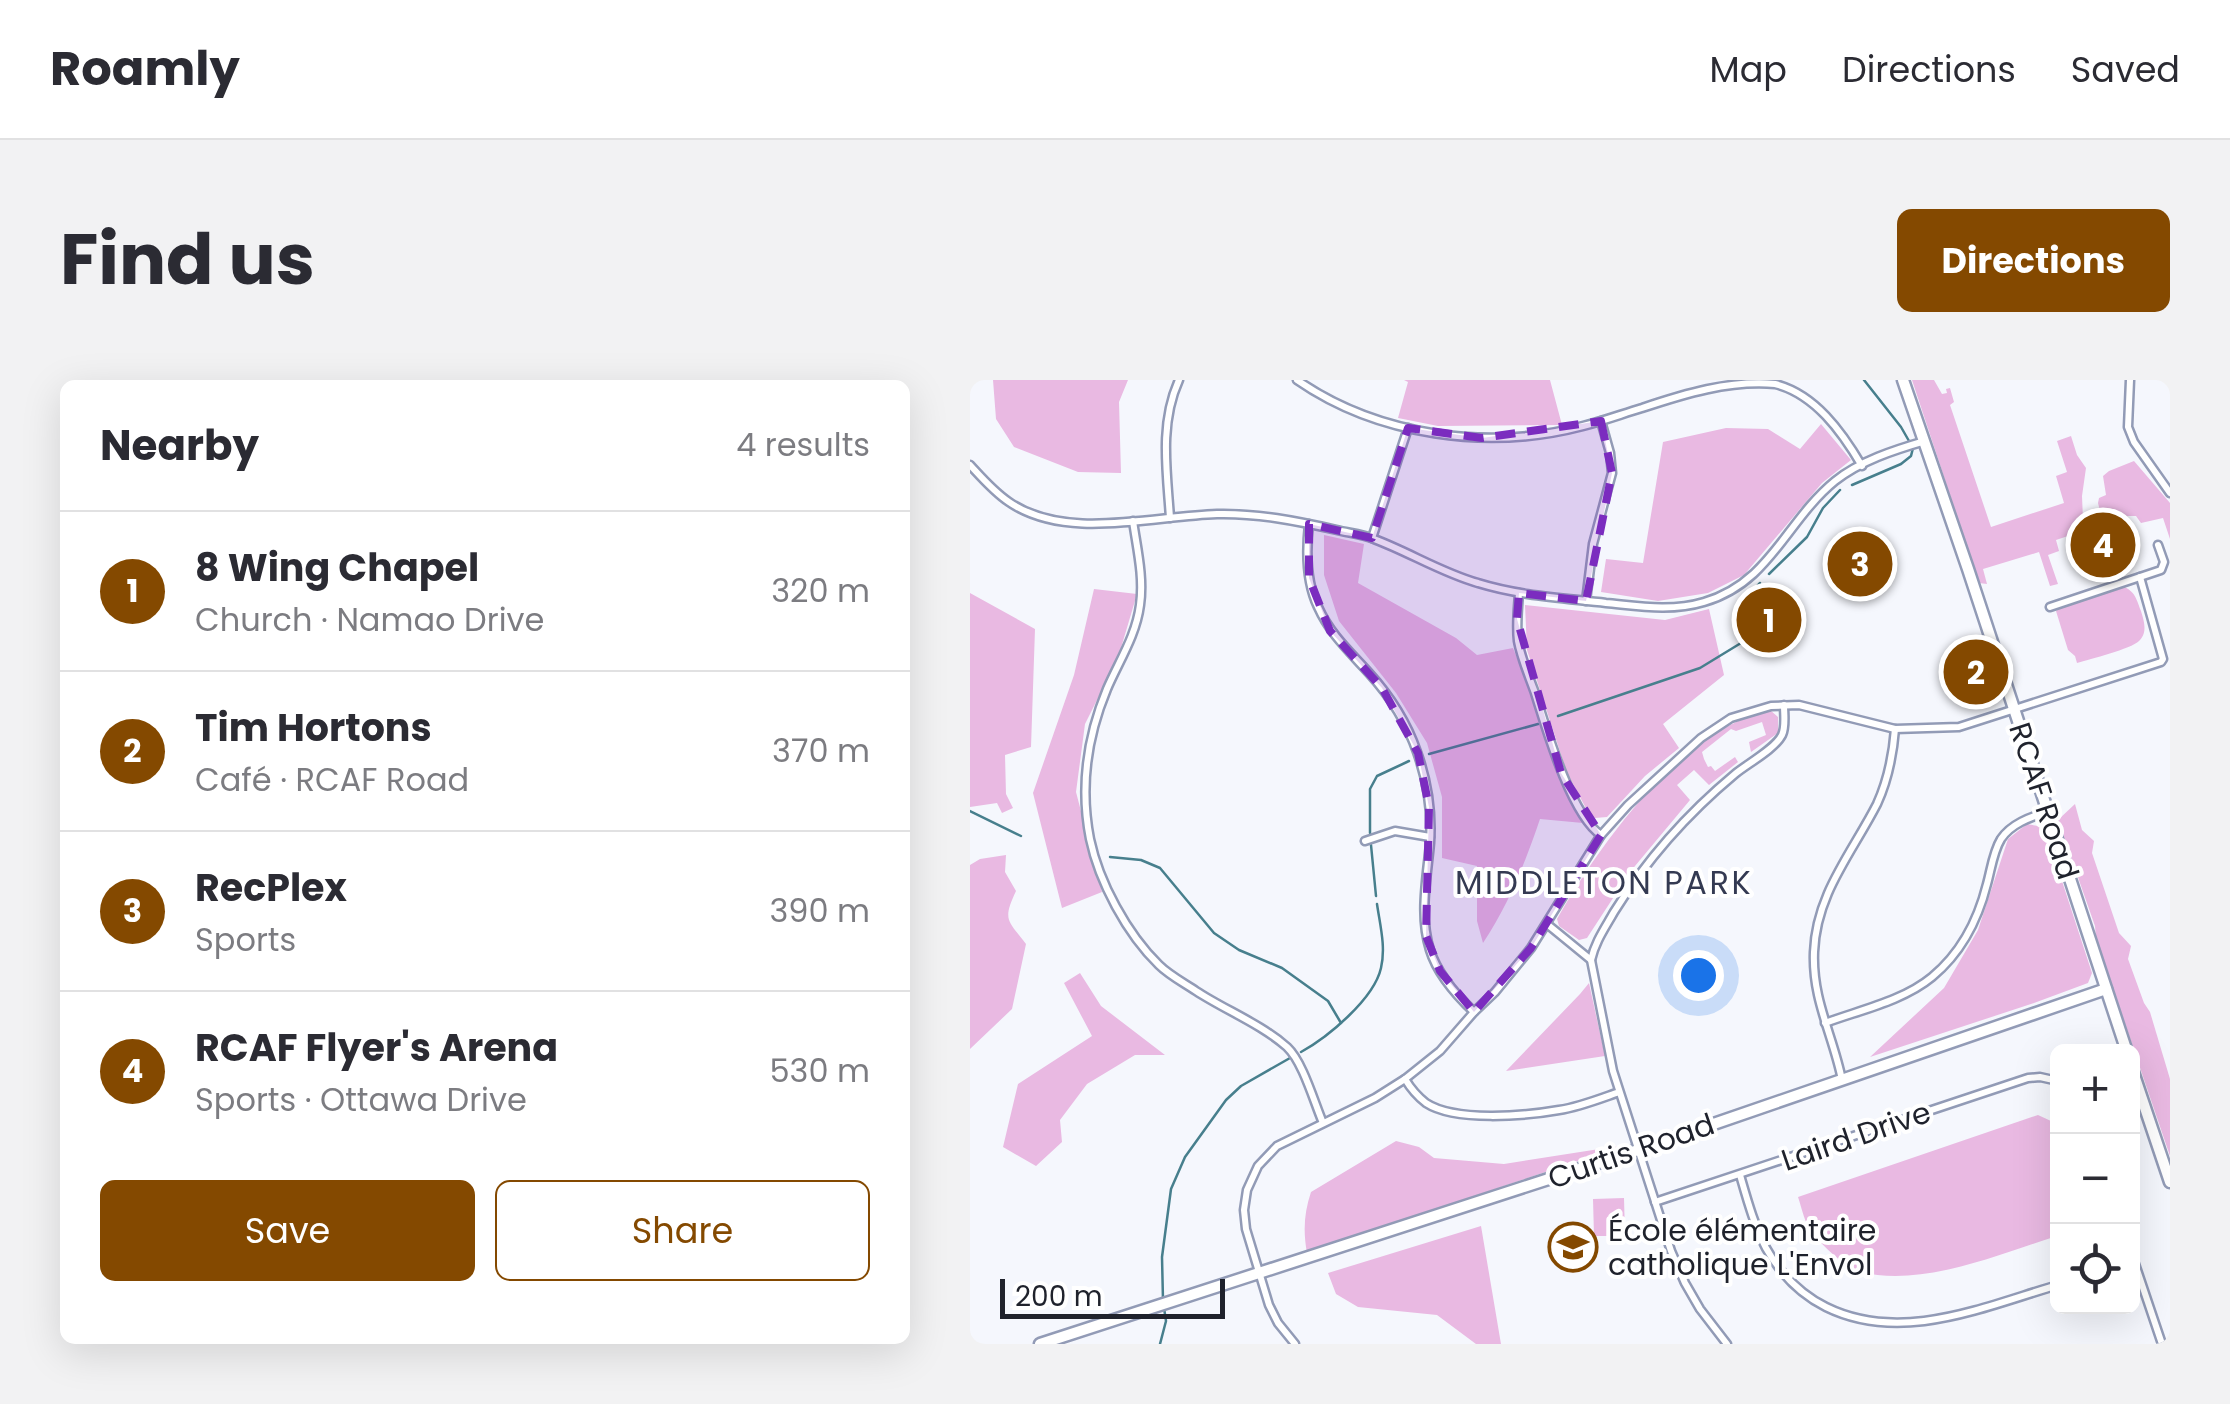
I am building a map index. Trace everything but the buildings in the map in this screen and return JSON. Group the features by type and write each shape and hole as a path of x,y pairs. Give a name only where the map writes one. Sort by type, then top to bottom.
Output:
{"main road":[{"name":"RCAF Road","path":"1903,380 2124,1044"},
{"name":"Curtis Road","path":"1040,1344 1638,1150 2106,989"},
{"path":"2140,1093 2170,1182"}],"street":[{"path":"1170,518 1166,424 1179,380"},
{"path":"1297,380 1351,409 1408,428 1482,438 1582,427 1726,381 1778,384 1817,408 1842,432 1862,466"},
{"path":"2130,380 2128,427 2170,493"},
{"path":"1586,600 1593,544 1612,473 1601,421"},
{"path":"1372,538 1408,428"},
{"path":"970,466 1011,503 1059,522 1133,522 1219,514 1278,518 1372,538 1451,575 1520,594 1648,608 1686,606 1728,594 1758,572 1833,483 1862,466 1921,442"},
{"path":"1133,522 1142,586 1140,607 1133,635 1106,691 1088,752 1088,818 1099,868 1122,917 1159,965 1290,1050 1323,1122"},
{"path":"1309,524 1309,578 1316,605 1330,631 1382,688 1418,753 1430,837 1424,905 1426,936 1440,971 1474,1012"},
{"path":"2050,606 2156,572 2163,566 2158,544"},
{"path":"1295,1344 1274,1317 1246,1230 1244,1210 1258,1166 1277,1146 1375,1098 1440,1051 1514,970 1601,835 1641,792 1701,738 1744,712 1799,705 1895,729 1959,727 2161,662 2140,577"},
{"path":"1520,594 1518,645 1561,773 1594,831 1601,835"},
{"path":"1727,1344 1684,1283 1655,1202 1609,1057 1591,960 1596,942 1642,868 1662,844 1736,773 1780,740 1784,705"},
{"path":"1842,1080 1814,977 1816,930 1832,882 1882,791 1895,729"},
{"path":"1824,1022 1895,997 1934,976 1975,922 2002,838 2015,825 2048,812"},
{"path":"1365,841 1394,831 1430,837"},
{"path":"1547,924 1591,960"},
{"name":"Laird Drive","path":"1655,1202 2028,1078 2050,1079"},
{"path":"1405,1079 1428,1104 1466,1114 1517,1115 1558,1110 1619,1092"},
{"path":"1740,1175 1758,1230 1786,1277 1813,1300 1849,1318 1895,1326 1930,1322 2050,1287"},
{"path":"2140,1280 2162,1344"}],"highlighted area":[{"path":"1601,421 1612,473 1586,601 1519,593 1517,619 1561,773 1601,835 1531,948 1474,1012 1440,971 1426,936 1429,807 1418,753 1382,688 1330,631 1309,578 1309,524 1372,538 1408,428 1482,438"}],"shaded area":[{"path":"993,380 1128,380 1119,402 1121,473 1078,472 1014,447 996,419"},
{"path":"1404,380 1550,380 1562,425 1438,426 1398,418 1408,382"},
{"path":"1912,380 1934,380 1942,394 1950,388 1954,402 1950,405 1991,527 2064,503 2056,476 2067,472 2057,441 2071,436 2086,468 2083,519 2101,515 2099,498 2106,495 2103,476 2134,461 2170,503 2170,539 2163,518 2141,523 2136,516 2128,516 2056,540 2059,551 2048,555 2058,584 2050,586 2039,552 1983,569 1987,584 1979,583"},
{"path":"1821,424 1851,460 1822,483 1744,575 1708,593 1658,601 1601,592 1606,559 1643,563 1663,442 1726,428 1768,429 1800,449"},
{"path":"1324,535 1364,544 1358,583 1456,638 1477,655 1513,648 1583,823 1540,819 1516,883 1483,943 1477,921 1477,866 1442,858 1442,797 1427,743 1396,693 1339,621 1324,575"},
{"path":"2122,586 2138,602 2144,623 2142,638 2128,647 2077,663 2068,650 2056,611"},
{"path":"1094,589 1137,594 1118,658 1085,724 1076,792 1102,892 1062,908 1033,793 1074,675"},
{"path":"970,593 1035,629 1031,747 1005,755 1006,794 1013,808 1002,813 997,803 970,807"},
{"path":"1525,605 1665,620 1709,609 1724,675 1663,724 1679,748 1645,776 1607,817 1595,818 1588,812 1567,773 1527,650"},
{"path":"1770,710 1778,717 1778,733 1751,752 1749,742 1766,735 1762,722 1736,731 1731,729 1702,752 1708,767 1715,771 1735,757 1738,762 1709,785 1694,770 1677,785 1690,800 1630,872 1587,938 1579,940 1559,926 1557,919 1596,858 1646,794 1706,740 1737,721"},
{"path":"2075,804 2082,830 2094,841 2092,853 2119,933 2131,946 2128,959 2150,1012 2170,1079 2170,1156 2140,1068 2140,1044 2132,1044 2059,819"},
{"path":"2027,824 2044,827 2046,832 2092,973 2088,983 1870,1057 1944,988 1978,930 2008,839"},
{"path":"1006,855 1005,872 1016,891 1009,920 1026,944 1012,1009 970,1049 970,865 980,859"},
{"path":"1080,973 1101,1006 1165,1055 1135,1055 1087,1084 1060,1120 1062,1142 1036,1166 1003,1147 1018,1084 1092,1036 1064,983"},
{"path":"1589,983 1605,1056 1506,1071 1580,994"},
{"path":"2038,1115 2050,1121 2050,1238 1985,1260 1909,1275 1860,1272 1834,1256 1812,1233 1798,1197"},
{"path":"1396,1141 1419,1147 1434,1158 1504,1164 1625,1145 1307,1253 1305,1222 1311,1192"},
{"path":"1624,1198 1625,1236 1594,1236 1593,1199"},
{"path":"1481,1226 1501,1344 1476,1344 1437,1315 1358,1307 1336,1294 1328,1273"}],"waterway":[{"path":"1852,485 1901,464 1911,456 1913,448 1864,380"},
{"path":"1769,574 1807,537 1823,508 1840,490"},
{"path":"1558,716 1700,668 1741,643 1745,604 1760,583"},
{"path":"1429,754 1538,724"},
{"path":"1370,833 1370,789 1377,776 1409,761"},
{"path":"970,811 1021,836"},
{"path":"1371,845 1376,896"},
{"path":"1110,857 1141,860 1160,868 1214,933 1239,950 1282,968 1328,1001 1341,1023"},
{"path":"1301,1052 1348,1016 1377,980 1383,952 1377,904"},
{"path":"1163,1300 1162,1257 1171,1189 1185,1157 1226,1100 1241,1086 1290,1058"},
{"path":"1160,1344 1166,1321 1164,1308"}],"place":[{"name":"RCAF Flyer's Arena","path":"2103,545"},
{"name":"RecPlex","path":"1860,564"},
{"name":"8 Wing Chapel","path":"1769,620"},
{"name":"Tim Hortons","path":"1976,672"},
{"name":"École élémentaire catholique L'Envol","path":"1573,1247"}],"district":[{"name":"MIDDLETON PARK","path":"1604,882"}]}
